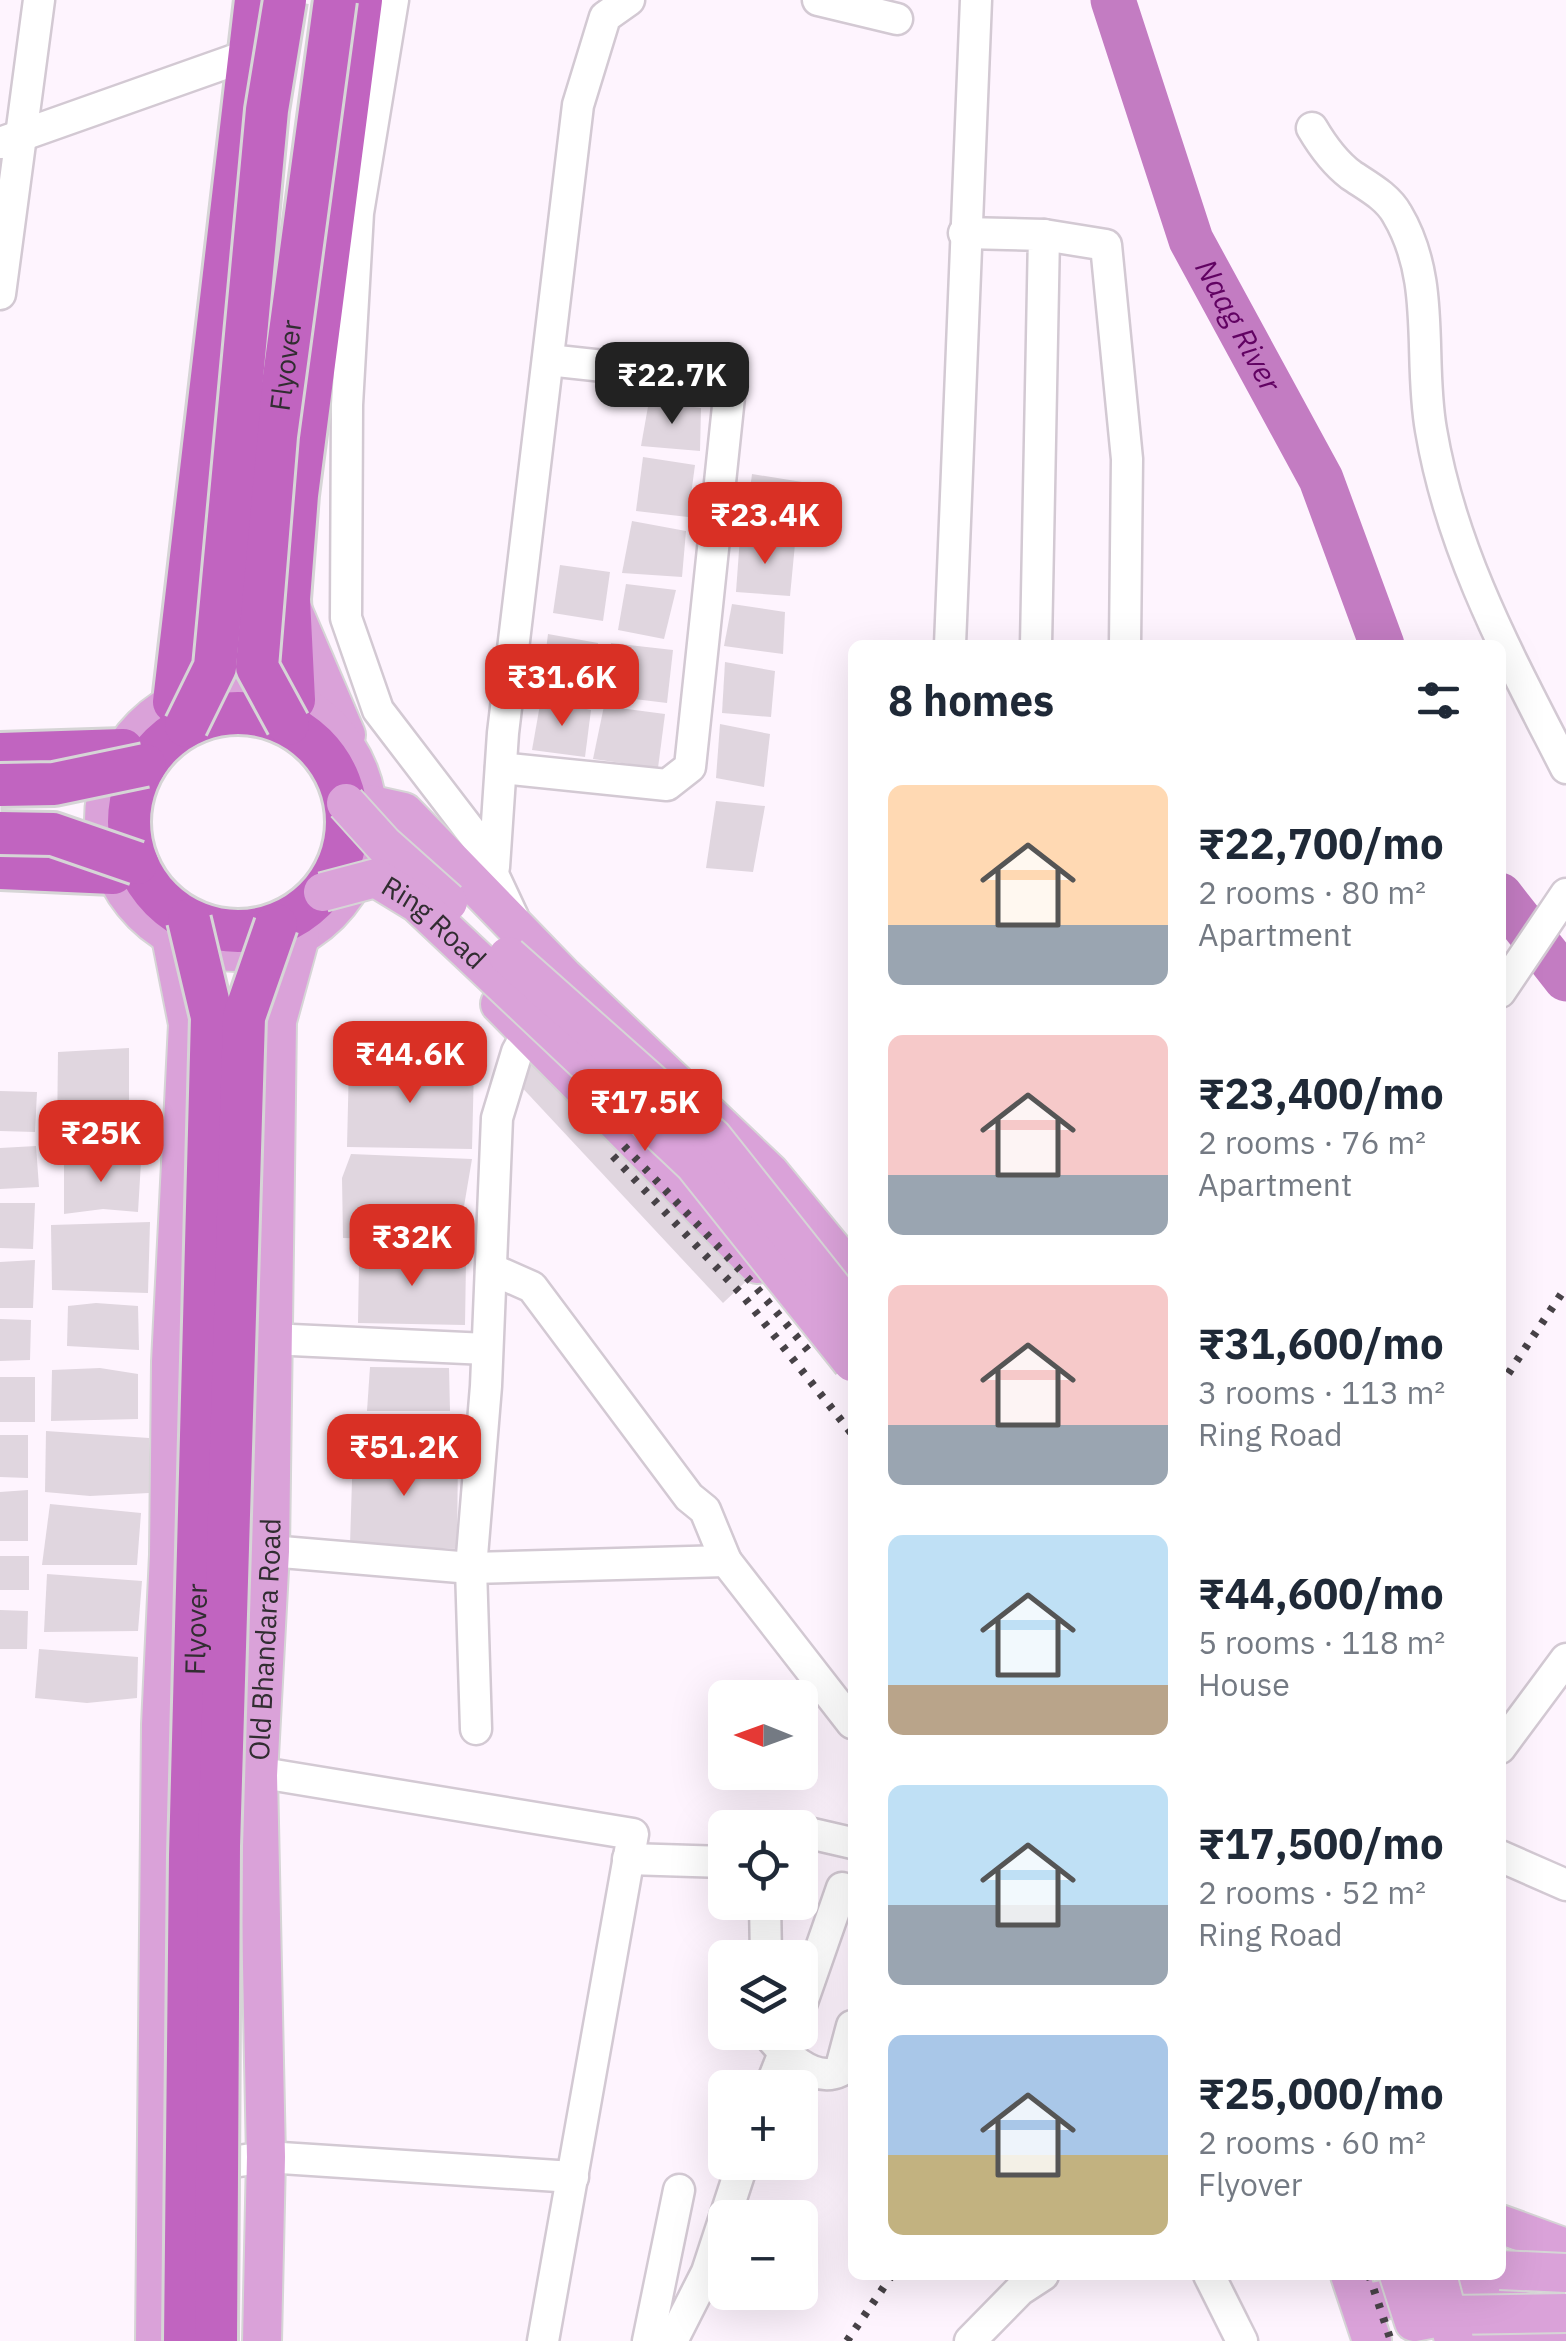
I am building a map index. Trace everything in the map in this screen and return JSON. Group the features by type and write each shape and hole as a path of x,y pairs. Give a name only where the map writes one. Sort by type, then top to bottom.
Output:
{"highway":[{"path":"180,714 255,0"},
{"name":"Flyover","path":"134,757 163,743 215,667 267,110 285,0"},
{"name":"Flyover","path":"216,2341 220,1846 244,1017 288,931 302,912 333,895 347,834 373,807 326,758 257,668 276,436 335,0"},
{"path":"291,712 289,600 310,396 362,0"},
{"path":"212,388 310,396"},
{"name":"Flyover","path":"180,714 291,712"},
{"path":"0,754 134,757"},
{"path":"0,785 54,784 134,757"},
{"path":"125,868 134,757"},
{"path":"0,833 53,834 125,868"},
{"path":"0,868 125,868"},
{"name":"Flyover","path":"125,868 150,886 180,929 212,1018 190,1855 186,2341"},
{"name":"Flyover","path":"180,929 288,931"}],"main road":[{"path":"289,600 373,807 520,933 770,1173 848,1267"},
{"name":"Ring Road","path":"373,807 384,845 713,1138 848,1308"},
{"name":"Ring Road","path":"333,895 376,878 417,903 694,1164 848,1357"},
{"name":"Ring Road","path":"333,895 380,892 450,953 792,1300 848,1370"},
{"path":"155,2341 171,1362 188,1024 180,929"},
{"name":"Old Bhandara Road","path":"262,2341 266,2157 258,1775 270,1551 277,1021 288,931"},
{"path":"1506,2226 1566,2248"},
{"path":"1467,2308 1566,2269"},
{"path":"1467,2308 1566,2269"},
{"path":"1409,2280 1467,2308 1560,2318"},
{"path":"1372,2341 1356,2290 1560,2318"}],"street":[{"path":"0,294 11,140 39,0"},
{"path":"11,140 244,57 255,0"},
{"path":"393,0 358,213 347,405 346,618 378,710 476,838 520,933"},
{"path":"494,870 501,768 578,104 605,16 628,0"},
{"path":"818,0 897,19"},
{"path":"950,640 976,0"},
{"path":"1312,128 1348,173 1370,186 1397,213 1424,289 1430,429 1456,530 1498,640"},
{"path":"964,233 1044,235 1106,245 1126,459 1125,640"},
{"path":"1036,640 1044,235"},
{"path":"501,768 666,785 690,767 729,397 716,382 696,376 548,360"},
{"path":"1506,655 1566,768"},
{"path":"1506,983 1566,894"},
{"path":"476,1729 471,1568 487,1349 497,1118 517,1052 528,1032"},
{"path":"491,1269 532,1287 688,1497 705,1510 726,1561 848,1719"},
{"path":"270,1339 487,1349"},
{"path":"170,1554 270,1551 471,1568 726,1561"},
{"path":"1506,1740 1566,1659"},
{"path":"162,1773 224,1764 258,1775 633,1834 543,2341"},
{"path":"818,1835 848,1841"},
{"path":"628,1859 708,1861"},
{"path":"1506,1859 1566,1885"},
{"path":"818,1957 842,1888"},
{"path":"792,2050 821,2076 830,2076 840,2071 848,2041"},
{"path":"160,2174 266,2157 573,2177"},
{"path":"672,2341 706,2272 736,2180"},
{"path":"648,2341 678,2190"},
{"path":"970,2341 1020,2290 1036,2280"},
{"path":"1211,2280 1242,2341"}],"building":[{"path":"649,401 701,408 700,451 641,446"},
{"path":"643,457 695,465 688,517 636,511"},
{"path":"752,474 802,482 796,525 746,520"},
{"path":"632,521 686,531 682,577 622,573"},
{"path":"740,537 795,544 790,596 736,592"},
{"path":"560,565 610,572 603,621 553,613"},
{"path":"626,584 676,590 664,639 618,630"},
{"path":"732,604 785,612 783,654 724,646"},
{"path":"548,634 598,643 593,687 542,683"},
{"path":"611,643 673,650 667,703 610,696"},
{"path":"725,662 775,671 771,717 722,713"},
{"path":"541,699 591,710 585,757 532,750"},
{"path":"604,706 665,714 658,768 593,759"},
{"path":"720,724 770,734 764,787 716,778"},
{"path":"716,801 765,806 753,872 706,868"},
{"path":"567,1005 788,1242 723,1303 502,1066"},
{"path":"129,1048 129,1135 57,1136 58,1052"},
{"path":"349,1063 474,1066 472,1149 347,1147"},
{"path":"0,1091 37,1092 35,1132 0,1131"},
{"path":"36,1146 39,1187 0,1189 0,1148"},
{"path":"351,1154 472,1159 462,1218 466,1241 343,1238 342,1178"},
{"path":"64,1157 141,1162 138,1212 103,1209 64,1214"},
{"path":"0,1203 35,1203 33,1249 0,1248"},
{"path":"150,1222 148,1293 52,1290 51,1225"},
{"path":"365,1251 435,1256 457,1251 466,1261 465,1325 358,1323 359,1265"},
{"path":"35,1260 33,1308 0,1308 0,1262"},
{"path":"68,1306 138,1306 139,1350 67,1346"},
{"path":"0,1319 31,1320 30,1360 0,1361"},
{"path":"370,1367 449,1368 450,1411 367,1411"},
{"path":"100,1368 138,1374 138,1419 51,1421 52,1370"},
{"path":"0,1377 35,1377 35,1422 0,1422"},
{"path":"46,1431 149,1438 149,1493 90,1496 45,1492"},
{"path":"0,1435 28,1435 28,1478 0,1477"},
{"path":"353,1448 458,1453 457,1549 350,1544"},
{"path":"28,1490 28,1541 0,1541 0,1492"},
{"path":"50,1504 141,1513 137,1565 42,1565"},
{"path":"0,1556 29,1556 29,1590 0,1590"},
{"path":"47,1574 142,1581 138,1631 44,1632"},
{"path":"0,1610 28,1611 27,1649 0,1649"},
{"path":"39,1649 138,1657 137,1698 87,1703 35,1698"}],"waterway":[{"name":"Naag River","path":"1113,0 1191,240 1321,479 1380,640"},
{"name":"Naag River","path":"1506,903 1566,979"}],"railway":[{"path":"624,1146 755,1286 811,1354"},
{"path":"613,1156 743,1296 848,1429"},
{"path":"1506,1377 1566,1287"},
{"path":"847,2341 889,2280"},
{"path":"1371,2280 1391,2341"},
{"path":"1387,2280 1406,2341"}]}
